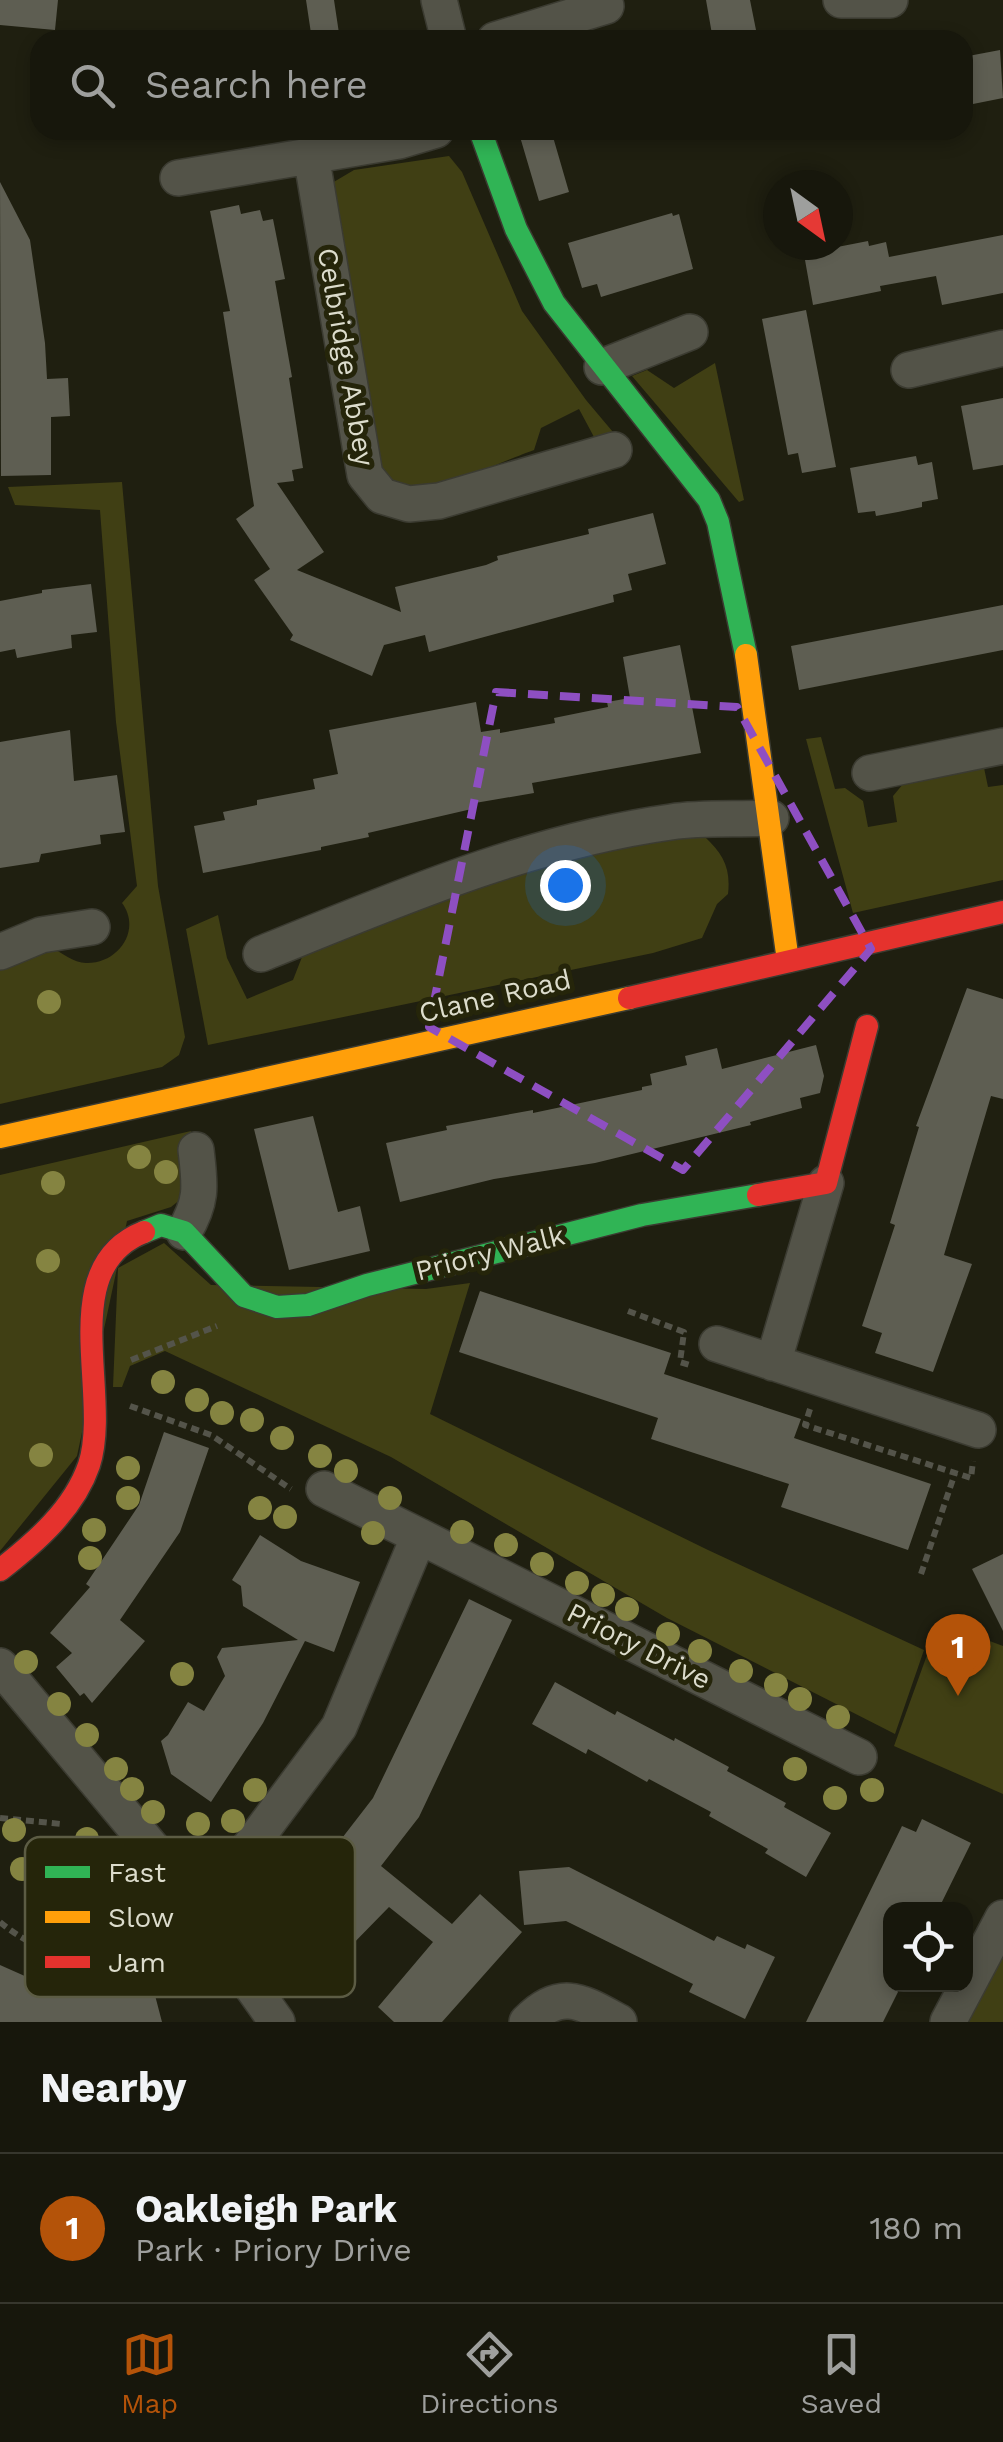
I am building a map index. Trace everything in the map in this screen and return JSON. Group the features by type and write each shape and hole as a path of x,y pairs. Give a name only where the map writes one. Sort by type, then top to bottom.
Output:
{"street":[{"path":"440,0 447,30"},
{"path":"841,0 890,0"},
{"path":"528,30 606,6"},
{"path":"178,178 401,140"},
{"path":"484,140 516,228 554,304 708,500 718,522 748,665 788,961"},
{"name":"Celbridge Abbey","path":"311,155 365,475 382,496 409,504 440,501 614,450"},
{"path":"602,367 690,332"},
{"path":"909,370 1003,348"},
{"path":"870,773 1003,746"},
{"path":"261,954 429,886 567,841 675,821 771,818"},
{"name":"Clane Road","path":"0,1137 331,1066 1003,912"},
{"path":"0,952 41,935 92,927"},
{"path":"772,1363 826,1183 867,1026"},
{"path":"184,1232 196,1213 201,1192 196,1150"},
{"name":"Priory Walk","path":"260,1301 277,1307 308,1305 367,1285 642,1215 826,1183"},
{"path":"0,1570 40,1537 76,1492 90,1464 94,1439 91,1324 98,1273 130,1236 161,1225 184,1232 244,1296 260,1301"},
{"path":"716,1344 978,1430"},
{"name":"Priory Drive","path":"324,1488 860,1756"},
{"path":"257,1837 338,1728 418,1536"},
{"path":"0,1666 142,1837"},
{"path":"948,2022 1003,1918"},
{"path":"260,1997 277,2022"},
{"path":"527,2022 552,2001 579,2000 618,2022"}],"path":[{"path":"91,1374 248,1314 260,1301"},
{"path":"120,1402 211,1434 318,1509 324,1488"},
{"path":"921,1574 955,1473"},
{"path":"0,1818 61,1824"},
{"path":"0,1922 25,1940"}],"highlighted area":[{"path":"496,692 737,707 871,949 683,1170 429,1027"}],"shaded area":[{"path":"449,156 462,172 522,311 618,438 601,450 579,409 541,428 534,450 443,483 407,488 394,485 376,469 332,183 354,170"},
{"path":"715,363 744,500 739,502 632,376 647,370 674,388"},
{"path":"122,482 158,886 185,1037 179,1055 162,1067 0,1104 0,967 50,946 81,963 108,958 124,944 129,924 122,903 137,886 116,722 100,510 15,505 8,487"},
{"path":"821,737 835,789 845,788 863,801 868,827 897,822 893,796 908,778 983,763 988,787 1003,785 1003,880 853,913 806,739"},
{"path":"705,837 724,862 729,885 728,894 717,904 702,938 653,953 208,1045 186,929 218,915 227,958 247,999 293,980 302,957 440,896 635,843"},
{"path":"191,1131 181,1162 185,1190 181,1199 171,1207 127,1221 77,1456 0,1551 0,1175"},
{"path":"164,1243 211,1285 426,1289 470,1283 430,1414 924,1650 895,1734 667,1618 391,1457 165,1351 130,1366 122,1387 113,1387 118,1268"},
{"path":"939,1622 1003,1646 1003,1794 894,1746"},
{"path":"1003,1950 1003,2022 965,2022"}],"building":[{"path":"0,0 58,0 55,30 0,25"},
{"path":"306,0 334,0 338,30 310,30"},
{"path":"706,0 750,0 756,30 711,30"},
{"path":"1000,50 1003,98 973,104 973,55"},
{"path":"521,140 554,140 569,192 539,201"},
{"path":"0,182 30,240 47,379 68,378 70,416 51,417 51,475 1,476"},
{"path":"239,205 241,214 260,210 263,221 273,219 285,279 275,281 303,468 292,470 294,481 277,483 324,552 297,570 401,612 395,587 486,565 498,560 497,556 589,534 588,529 653,513 666,564 628,574 632,590 613,595 614,602 429,652 425,635 384,645 372,676 290,640 293,635 254,580 270,569 236,519 254,506 223,312 230,311 210,211"},
{"path":"679,214 693,269 601,297 597,284 582,288 568,243"},
{"path":"1003,235 1003,293 942,305 936,276 880,286 881,291 813,305 805,260 853,260 853,244 868,241 869,246 886,242 889,257"},
{"path":"806,310 836,467 802,473 798,453 788,455 762,319"},
{"path":"1003,398 1003,465 973,470 961,406"},
{"path":"916,456 918,465 932,462 938,499 922,502 922,507 876,516 875,511 858,513 850,468"},
{"path":"91,584 97,632 71,635 72,648 17,658 15,649 0,652 0,601 42,590"},
{"path":"1003,605 1003,650 799,690 791,646"},
{"path":"680,645 701,753 532,783 534,793 475,803 476,808 368,833 369,837 321,850 203,873 194,826 225,820 223,812 257,805 257,800 315,789 313,779 338,774 329,730 476,702 481,732 500,729 500,733 555,723 554,718 608,707 607,702 630,698 623,657"},
{"path":"70,730 74,781 117,775 125,832 100,835 101,844 41,854 39,862 0,868 0,742"},
{"path":"967,988 1003,999 1003,1099 991,1096 944,1255 972,1264 933,1372 875,1353 882,1333 862,1326 895,1225 890,1223 919,1127 916,1126"},
{"path":"816,1045 824,1076 820,1093 800,1098 802,1108 750,1122 751,1125 595,1163 494,1179 400,1202 386,1143 447,1130 446,1126 642,1090 652,1085 650,1074 687,1065 685,1056 717,1048 722,1069"},
{"path":"313,1116 338,1212 360,1206 370,1251 289,1270 254,1129"},
{"path":"480,1291 671,1353 664,1374 801,1419 794,1438 931,1484 908,1550 781,1507 789,1484 651,1439 658,1418 459,1352"},
{"path":"164,1432 209,1448 180,1532 120,1620 145,1641 92,1703 84,1693 80,1696 56,1667 72,1653 50,1633 90,1587 86,1584 139,1505"},
{"path":"260,1535 301,1561 360,1582 334,1652 305,1641 263,1723 211,1802 171,1774 161,1741 188,1702 204,1711 225,1676 217,1657 222,1648 298,1640 243,1606 241,1586 232,1580"},
{"path":"1003,1554 1003,1631 972,1569"},
{"path":"469,1599 512,1620 419,1817 381,1866 452,1924 480,1894 522,1932 442,2022 394,2022 378,2007 433,1942 389,1907 355,1942 355,1837 343,1837 373,1798"},
{"path":"555,1682 615,1715 617,1711 729,1767 727,1771 831,1833 806,1877 765,1853 768,1849 709,1816 711,1812 588,1749 586,1754 532,1724"},
{"path":"922,1819 971,1843 942,1902 883,1902 883,1992 898,1992 883,2022 806,2022 902,1826 916,1832"},
{"path":"569,1867 714,1941 717,1936 775,1957 745,2019 689,1992 693,1984 566,1921 524,1925 519,1871"},
{"path":"0,1965 25,1976 25,1997 155,1997 162,2022 0,2022"}],"traffic: fast":[{"path":"484,140 516,229 554,303 709,500 718,522 746,655"},
{"path":"144,1232 161,1225 184,1232 244,1296 277,1307 308,1305 367,1285 642,1215 758,1195"}],"traffic: slow":[{"path":"746,655 788,961"},
{"path":"0,1137 629,998"}],"traffic: jam":[{"path":"629,998 1003,912"},
{"path":"758,1195 826,1183 867,1026"},
{"path":"0,1570 64,1510 89,1465 95,1404 93,1303 101,1273 117,1249 144,1232"}],"place":[{"name":"Oakleigh Park","path":"958,1696"}]}
